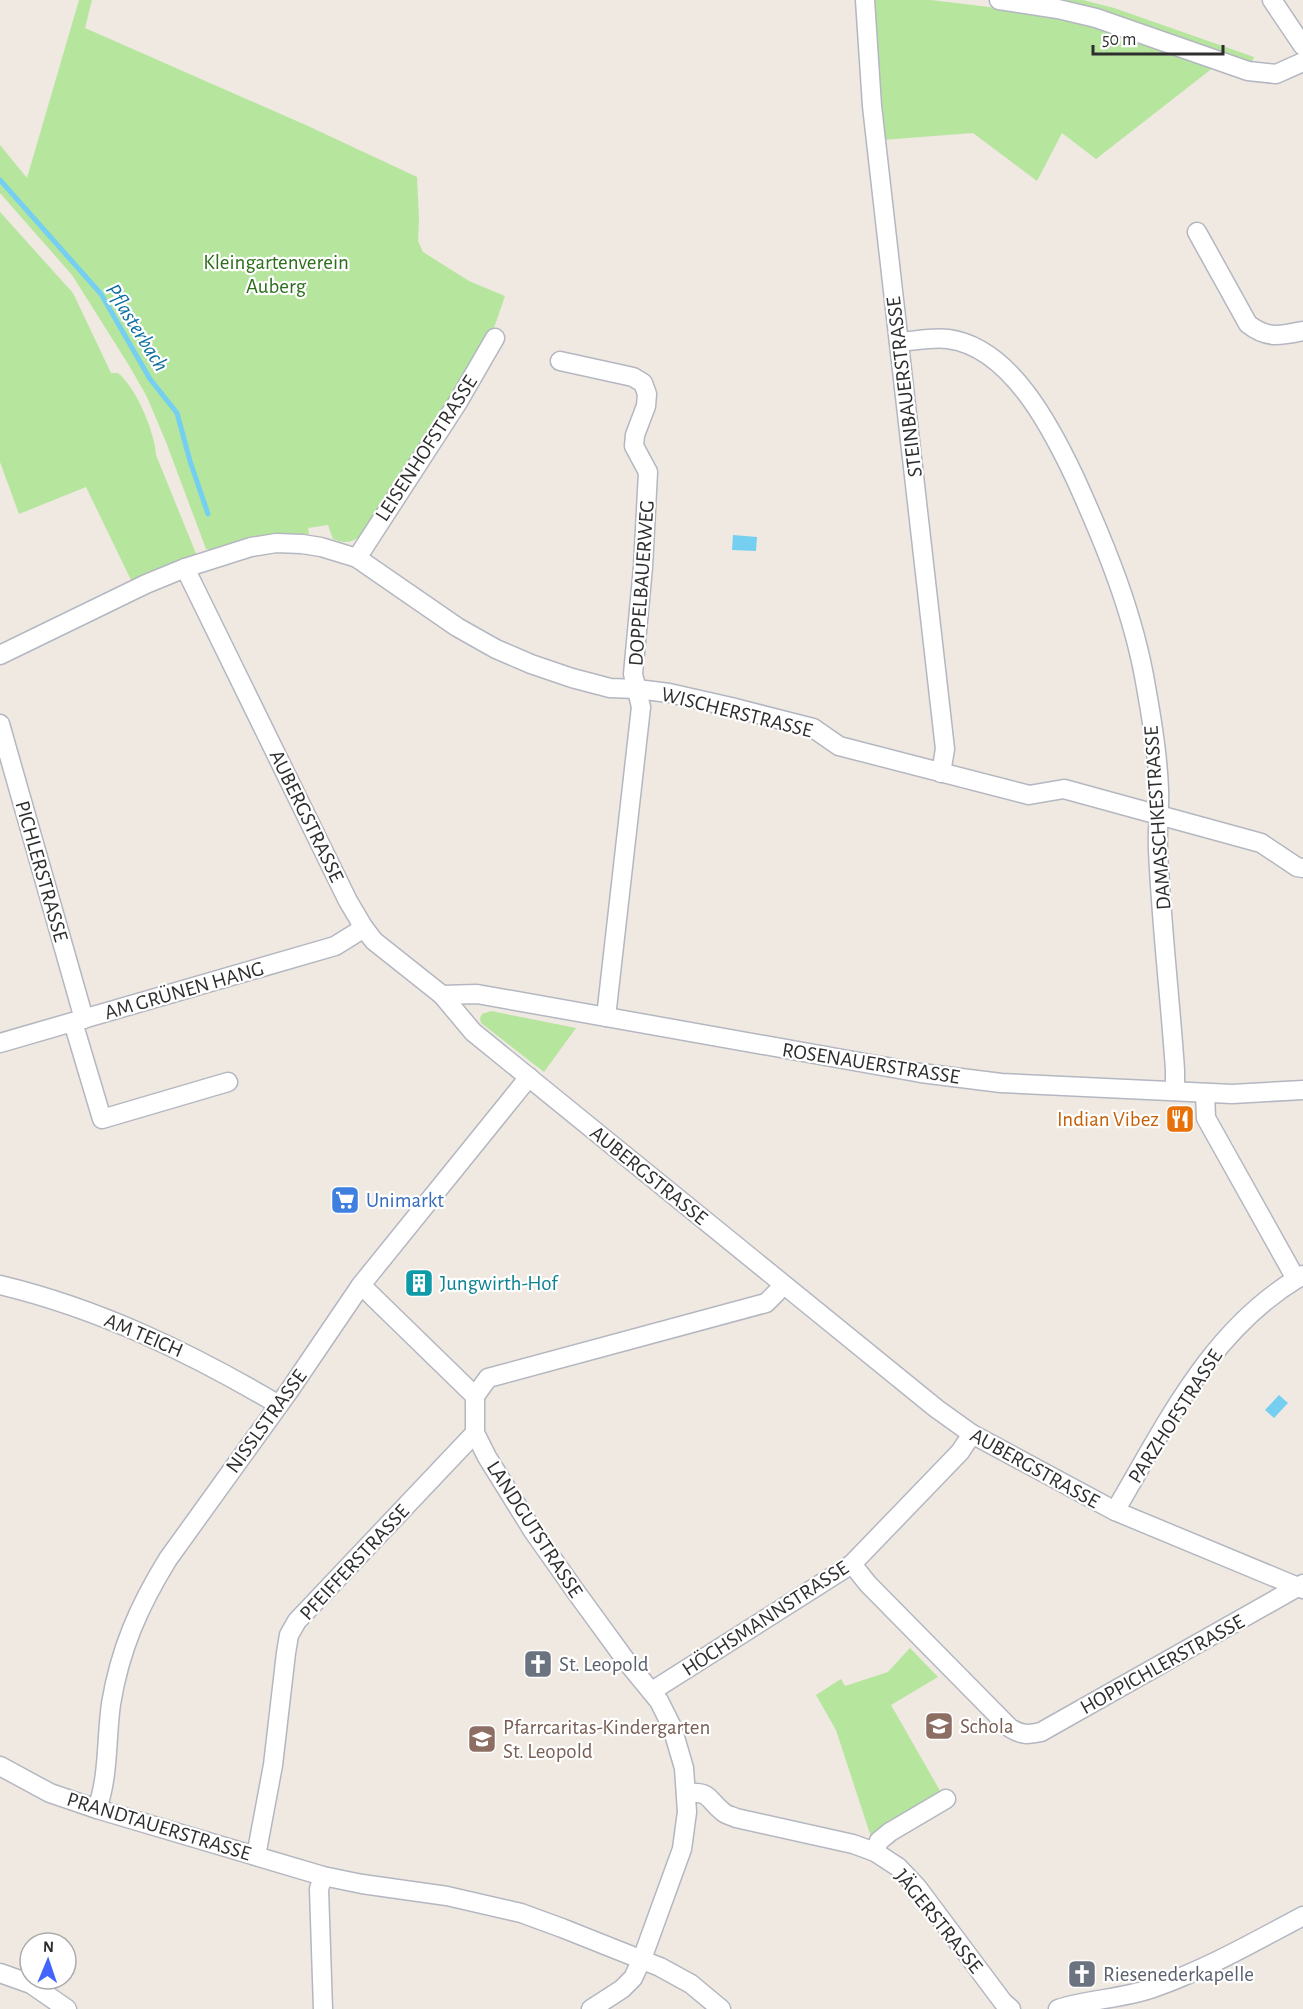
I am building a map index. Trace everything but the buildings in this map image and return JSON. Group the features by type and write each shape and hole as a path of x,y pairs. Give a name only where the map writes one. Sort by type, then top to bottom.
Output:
{"street":[{"name":"STEINBAUERSTRASSE","path":"865,0 872,106 945,749 941,773"},
{"path":"999,0 1058,9 1096,18 1248,71 1276,74 1303,62"},
{"path":"1272,0 1303,46"},
{"path":"1197,232 1248,324 1258,332 1272,336 1303,331"},
{"name":"LEISENHOFSTRASSE","path":"357,558 458,402 495,338"},
{"name":"DAMASCHKESTRASSE","path":"899,342 949,339 968,345 986,355 1024,389 1048,424 1094,520 1116,576 1136,638 1155,746 1159,789 1158,849 1176,1070 1175,1091"},
{"name":"DOPPELBAUERWEG","path":"561,360 633,377 643,383 647,394 646,406 635,435 634,446 648,472 643,567 633,674 641,707 606,1017"},
{"name":"WISCHERSTRASSE","path":"0,655 146,584 185,568 251,548 276,543 321,547 357,558 456,627 496,649 572,678 610,688 669,693 731,707 813,728 839,746 1029,795 1064,789 1261,843 1297,867 1303,868"},
{"name":"AUBERGSTRASSE","path":"185,568 348,901 364,928 387,953 442,995 473,1032 784,1285 972,1434 1115,1511 1301,1587"},
{"name":"PICHLERSTRASSE","path":"0,724 79,1020 102,1119 228,1082"},
{"name":"AM GRÜNEN HANG","path":"0,1043 335,946 364,928"},
{"name":"ROSENAUERSTRASSE","path":"442,995 477,994 944,1076 1006,1083 1232,1094 1303,1090"},
{"name":"NISSLSTRASSE","path":"97,1809 106,1773 111,1707 116,1678 131,1628 151,1586 202,1509 279,1405 361,1285 529,1077"},
{"name":"PARZHOFSTRASSE","path":"1115,1511 1184,1393 1204,1364 1242,1320 1263,1302 1300,1277 1206,1118 1205,1093"},
{"name":"AM TEICH","path":"0,1285 66,1304 160,1340 201,1360 279,1405"},
{"path":"361,1285 475,1396 488,1378 766,1304 784,1285"},
{"name":"LANDGUTSTRASSE","path":"475,1396 475,1433 487,1457 533,1531 627,1662 652,1691 666,1714 684,1768 687,1812 682,1849 642,1959 633,1978 622,1989 591,2009"},
{"name":"PFEIFFERSTRASSE","path":"256,1856 273,1766 289,1635 297,1621 475,1433"},
{"name":"HÖCHSMANNSTRASSE","path":"652,1691 852,1564 960,1452 972,1434"},
{"name":"HOPPICHLERSTRASSE","path":"852,1564 868,1584 1010,1728 1018,1733 1029,1735 1041,1732 1301,1587"},
{"name":"PRANDTAUERSTRASSE","path":"0,1766 50,1793 97,1809 323,1876 447,1896 520,1913 642,1959"},
{"path":"686,1793 705,1794 723,1812 736,1818 853,1844 875,1852"},
{"name":"JÄGERSTRASSE","path":"946,1799 890,1832 879,1841 875,1852 898,1867 917,1887 1003,2002 1011,2009"},
{"path":"323,1876 319,1889 323,2009"},
{"path":"1058,2009 1076,2003 1152,1989 1303,1916"},
{"path":"642,1959 691,1984 721,2009"},
{"path":"0,1973 31,1984 67,2009"}],"green space":[{"name":"Kleingartenverein Auberg","path":"79,0 92,0 85,28 308,126 417,177 418,241 423,252 469,281 505,296 495,325 482,351 363,533 353,541 341,542 333,539 328,525 308,528 309,534 260,537 211,550 206,549 166,442 147,397 130,367 72,275 0,193 0,145 27,178"},
{"path":"874,0 931,0 1047,14 1084,22 1214,67 1096,159 1062,133 1037,181 973,133 882,140"},
{"path":"1051,0 1083,0 1114,8 1254,57 1252,63 1172,35"},
{"path":"0,212 73,293 111,373 118,373 138,399 152,435 156,455 197,556 166,565 131,580 86,487 19,514 0,462"},
{"path":"491,1011 576,1028 544,1072 481,1023 482,1014"},
{"path":"910,1648 938,1677 891,1705 943,1796 871,1837 836,1730 816,1695 841,1679 845,1686 888,1672"}],"water":[{"path":"733,535 757,537 756,551 732,550"},
{"path":"1279,1395 1288,1403 1274,1418 1265,1410"}],"waterway":[{"name":"Pflasterbach","path":"0,180 101,294 150,379 177,413 208,514"}],"place":[{"name":"Indian Vibez","path":"1180,1119"},
{"name":"Unimarkt","path":"345,1200"},
{"name":"Jungwirth-Hof","path":"419,1283"},
{"name":"St. Leopold","path":"538,1664"},
{"name":"Schola","path":"939,1726"},
{"name":"Pfarrcaritas-Kindergarten St. Leopold","path":"482,1739"},
{"name":"Riesenederkapelle","path":"1082,1974"}]}
